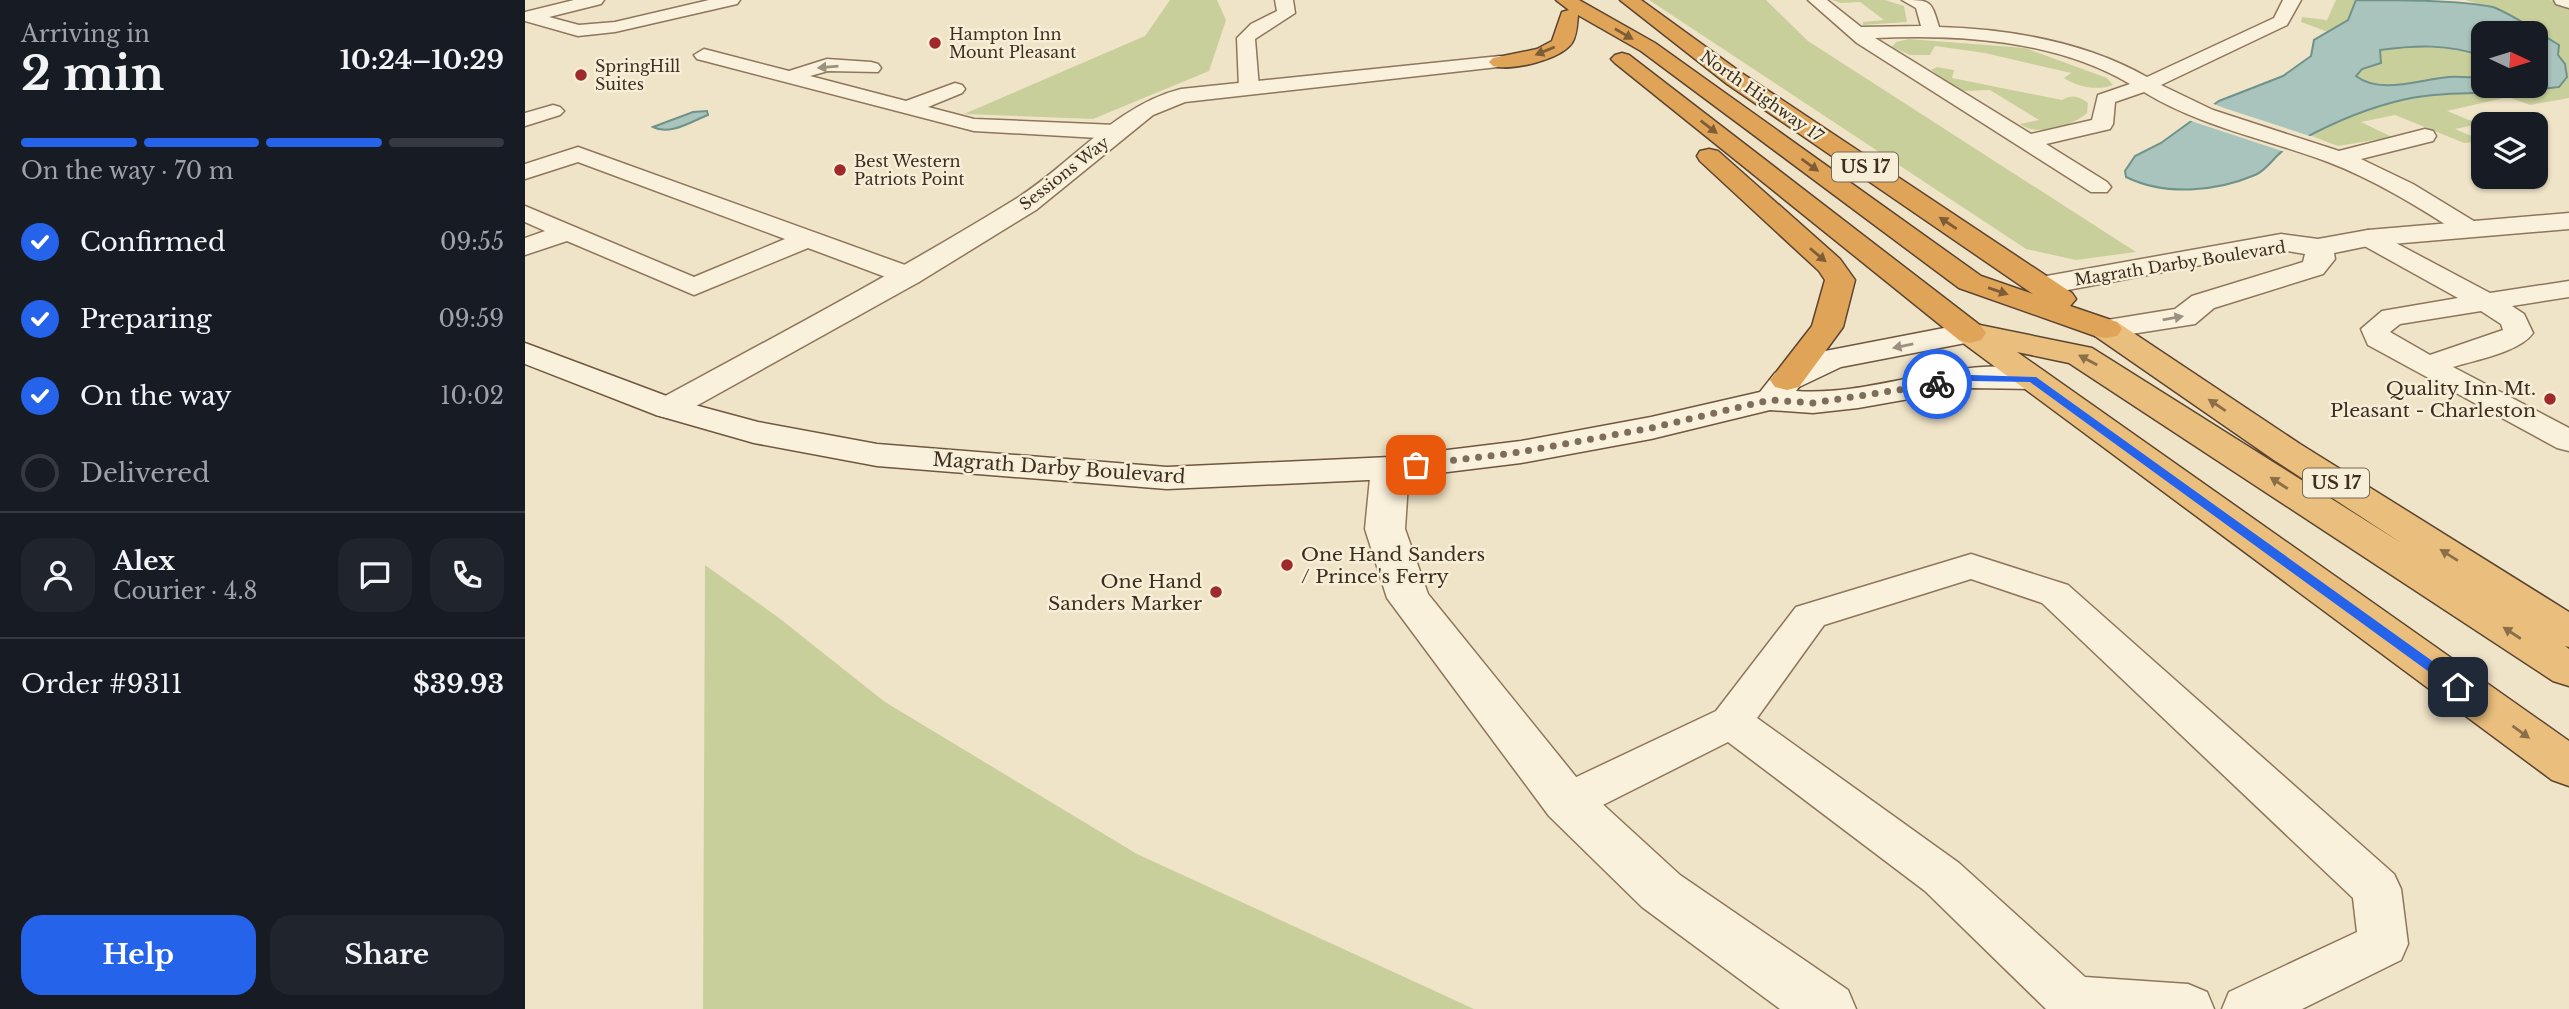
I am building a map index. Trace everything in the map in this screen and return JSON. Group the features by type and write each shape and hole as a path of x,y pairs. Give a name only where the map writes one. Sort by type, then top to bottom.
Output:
{"highway":[{"path":"1551,0 1647,47 1970,282 2106,329"},
{"name":"North Highway 17","path":"1629,0 1735,79 2106,329"},
{"path":"1500,61 1544,53 1556,46 1563,40 1567,8"},
{"path":"1567,8 1655,85 1970,333 2569,766"},
{"path":"1655,85 1660,110 1830,265 1840,280 1827,327 1779,390"},
{"name":"US 17","path":"2106,329 2287,452 2569,632"},
{"path":"1970,333 2080,355 2569,670"}],"street":[{"path":"2563,0 2569,2"},
{"name":"Sessions Way","path":"668,408 909,276 1027,204 1145,110 1181,96 1500,61"},
{"name":"Magrath Darby Boulevard","path":"2041,286 2281,242 2318,248 2368,239 2469,228 2569,221"},
{"name":"Magrath Darby Boulevard","path":"2106,329 2184,317 2203,302 2313,268 2321,259 2318,248"},
{"name":"Magrath Darby Boulevard","path":"525,353 668,408 754,432 877,455 1167,478 1390,468 1534,450 1651,428 1779,390 1832,359 1970,333"},
{"name":"Magrath Darby Boulevard","path":"1779,390 1813,403 1971,378 2033,379"},
{"path":"1390,468 1385,529 1408,598 1567,802 1661,891 1827,1009"}],"lane":[{"path":"527,17 595,0"},
{"path":"540,40 578,31 615,27 731,0"},
{"path":"1249,88 1246,38 1257,28 1286,13 1284,0"},
{"path":"1817,0 1857,33 2099,187"},
{"path":"1910,0 1924,5 1931,30"},
{"path":"2027,142 2102,124 2105,99 2146,85 2281,21 2291,0"},
{"path":"527,17 578,31"},
{"path":"1857,33 1931,30 2021,38 2046,45 2115,68 2186,107 2337,158 2392,181 2469,228"},
{"path":"704,55 974,125 1116,132"},
{"path":"787,77 827,65 871,68"},
{"path":"906,108 955,89 925,81"},
{"path":"525,120 553,111"},
{"path":"2337,158 2425,136"},
{"path":"525,172 578,154 909,276"},
{"path":"525,214 694,287 806,239"},
{"path":"525,247 567,232"},
{"path":"2368,239 2514,320 2519,333 2505,341 2427,365"},
{"path":"2569,289 2392,317 2375,328 2378,338 2569,441"},
{"path":"1567,802 1731,722 1809,616 1971,566 2055,594 2377,889 2383,944 2248,1009"},
{"path":"1731,722 1942,877 2073,1005 2188,1009"}],"green space":[{"path":"1170,0 1217,0 1226,20 1209,71 1093,119 964,114 1145,36"},
{"path":"1649,0 1766,0 1808,41 2136,252 2076,260 2026,249"},
{"path":"1832,0 1885,0 1904,6 1907,22 1863,25 1863,22 1884,20 1860,2 1841,3"},
{"path":"2336,0 2356,0 2348,20 2328,32 2301,22 2302,17 2327,20"},
{"path":"2465,0 2550,0 2569,5 2569,98 2530,105 2511,98 2548,98 2548,88 2559,87 2565,64 2558,55 2559,45 2548,39 2548,21 2517,21"},
{"path":"1909,39 2025,48 2107,78 2113,85 2101,88 2081,86 2064,78 2071,73 1985,53 1935,46 1930,55 1910,55 1892,47 1896,42"},
{"path":"2416,45 2445,46 2471,53 2471,78 2449,77 2389,85 2366,82 2356,76 2362,69 2381,63 2379,50"},
{"path":"1937,67 1954,70 1952,78 2062,100 2078,97 2088,103 2087,113 2064,126 2045,130 2027,128 2020,124 2039,120 1990,90 1962,91 1931,70"},
{"path":"2471,92 2471,98 2504,98 2447,111 2471,121 2471,126 2455,129 2471,136 2471,142 2464,143 2395,115 2361,122 2392,137 2338,146 2309,135 2341,120 2392,103 2444,93"},
{"path":"705,565 779,618 885,702 1137,854 1474,1009 703,1009"}],"water":[{"path":"2356,0 2478,5 2493,7 2520,21 2471,21 2471,53 2432,47 2380,50 2381,63 2362,69 2356,76 2366,82 2389,85 2438,78 2471,78 2471,93 2407,99 2352,116 2283,151 2260,172 2240,181 2190,190 2157,187 2126,177 2125,171 2135,156 2161,143 2219,101 2283,76 2311,56 2314,40 2348,20"},
{"path":"2548,38 2559,45 2558,55 2565,64 2567,77 2559,87 2548,88"},
{"path":"707,111 708,115 681,127 667,130 653,127 693,112"}],"pier":[{"path":"2211,103 2313,137 2285,152 2188,120"}],"way so far":[{"path":"1416,465 1521,452 1651,428 1770,400 1813,403 1937,384"}],"place":[{"name":"Hampton Inn Mount Pleasant","path":"935,43"},
{"name":"SpringHill Suites","path":"581,75"},
{"name":"Best Western Patriots Point","path":"840,170"},
{"name":"Quality Inn Mt. Pleasant - Charleston","path":"2550,399"},
{"name":"One Hand Sanders / Prince's Ferry","path":"1287,565"},
{"name":"One Hand Sanders Marker","path":"1216,592"}],"route":[{"path":"1937,384 1971,378 2033,379 2458,687"}]}
